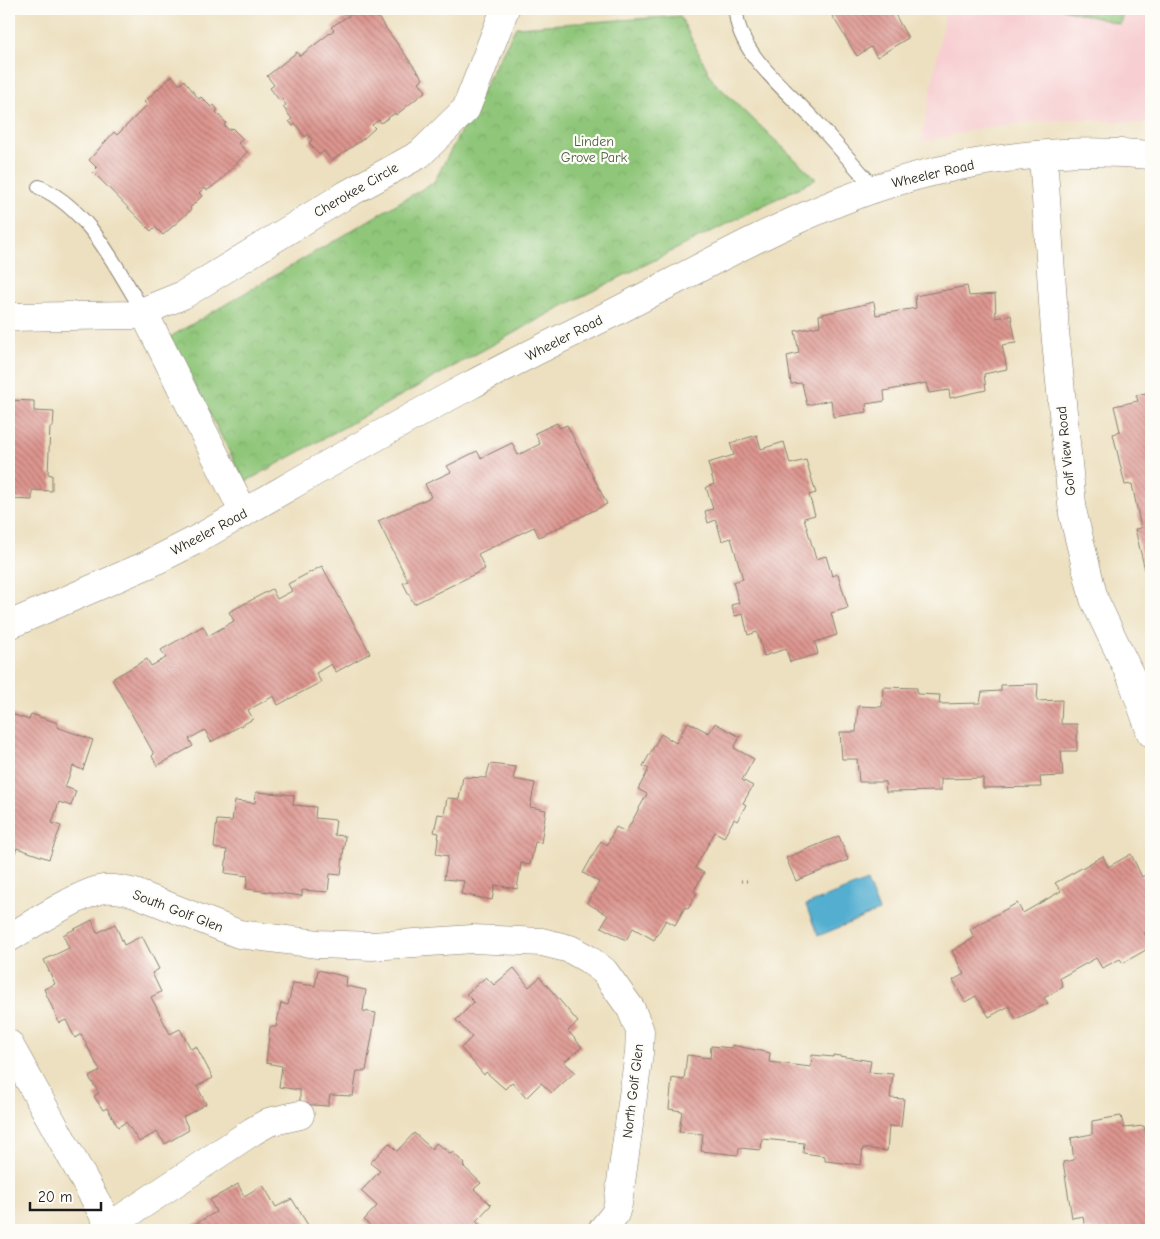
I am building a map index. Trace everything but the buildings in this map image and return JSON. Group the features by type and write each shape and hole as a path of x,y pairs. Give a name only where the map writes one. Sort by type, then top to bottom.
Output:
{"street":[{"name":"Cherokee Circle","path":"9,317 134,315 183,295 342,197 420,154 466,109 505,9"},
{"name":"Wheeler Road","path":"9,624 149,564 244,513 469,386 809,215 875,188 938,171 999,159 1042,155 1151,155"},
{"name":"Golf View Road","path":"1042,155 1055,331 1073,514 1094,599 1132,679 1151,733"},
{"path":"143,311 244,513"},
{"name":"South Golf Glen","path":"9,938 87,894 102,889 118,889 135,892 239,934 318,944 358,946"},
{"name":"North Golf Glen","path":"358,946 472,939 542,942 570,949 604,970 631,1009 640,1031 640,1053 618,1204 615,1214 602,1230"},
{"path":"9,1044 111,1228 253,1131 269,1122 300,1115"}],"lane":[{"path":"736,9 747,46 770,76 816,121 875,188"},
{"path":"40,186 57,195 79,213 143,311"}],"path":[{"path":"741,880 750,881"}],"shaded area":[{"path":"946,9 1151,9 1151,124 1079,119 1034,122 981,128 921,142"}],"green space":[{"path":"1063,9 1124,9 1120,24"},
{"name":"Linden Grove Park","path":"680,16 713,81 816,179 559,308 245,482 170,337 434,182 516,27"}],"water":[{"path":"867,881 879,911 818,936 806,905"}]}
